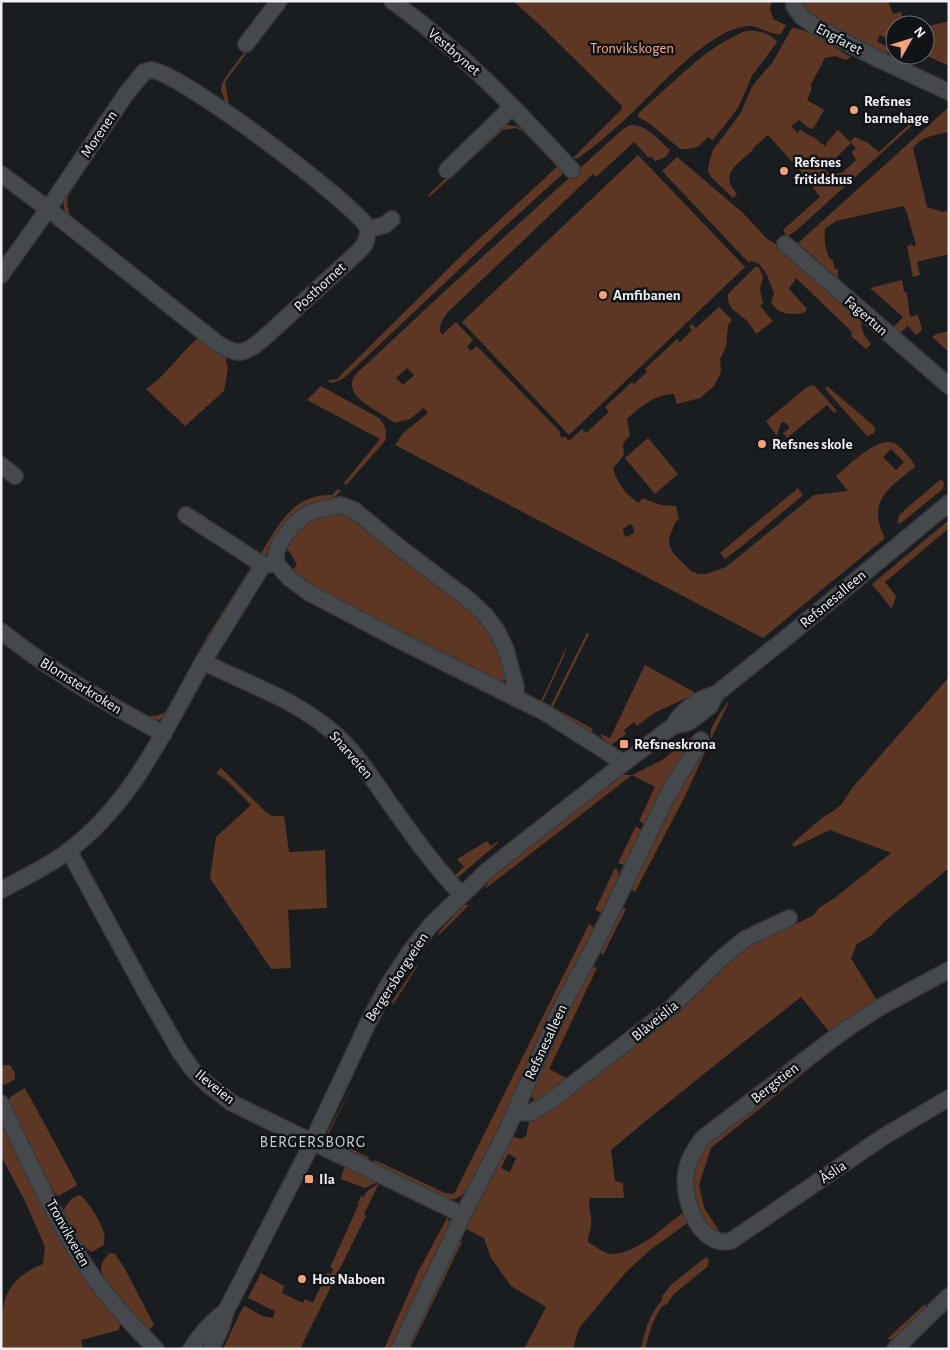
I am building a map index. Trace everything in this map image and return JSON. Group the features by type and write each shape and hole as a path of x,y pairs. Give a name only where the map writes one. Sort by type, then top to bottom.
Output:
{"street":[{"path":"246,44 279,1"},
{"name":"Vestbrynet","path":"392,1 418,20 475,70 572,170"},
{"name":"Engfaret","path":"794,1 794,6 801,16 816,27 876,58 949,92"},
{"name":"Morenen","path":"1,275 133,84 144,72 156,70 205,98 312,175 358,215 369,229"},
{"path":"447,170 512,107"},
{"path":"1,174 38,199 48,209"},
{"name":"Posthornet","path":"48,209 216,343 235,352 250,349 264,338 359,251 365,244 369,229"},
{"path":"369,229 385,225 392,219"},
{"name":"Fagertun","path":"785,244 949,386"},
{"path":"1,465 15,476"},
{"name":"Refsnesalleen","path":"716,694 792,634 949,502"},
{"path":"1,890 70,850 92,832 122,798 137,778 164,734 203,662 270,564 280,543 292,526 304,516 314,511 341,505 354,510 469,600 486,616 497,631 506,650 516,687 515,698"},
{"path":"186,515 270,564 308,592 401,641 544,712 624,763"},
{"name":"Blomsterkroken","path":"1,631 64,678 164,734"},
{"name":"Snarveien","path":"203,662 266,689 329,728 357,756 407,827 461,894"},
{"name":"Bergersborgveien","path":"211,1349 221,1328 226,1311 312,1142 368,1023 387,987 409,953 430,926 489,869 673,726 680,714 703,697 716,694"},
{"name":"Refsnesalleen","path":"399,1349 463,1214 505,1134 558,1014 667,796 701,740"},
{"name":"Ileveien","path":"70,850 145,991 180,1052 206,1084 232,1103 463,1214"},
{"name":"Blåveislia","path":"515,1112 530,1113 552,1100 670,1008 745,938 789,918"},
{"name":"Bergstien","path":"716,1240 701,1228 692,1213 687,1199 685,1184 688,1160 703,1138 843,1031 882,1006 949,970"},
{"name":"Åslia","path":"716,1240 726,1242 739,1236 883,1137 949,1098"},
{"name":"Tronvikveien","path":"1,1104 76,1251 128,1321 156,1349"},
{"path":"895,1349 949,1296"},
{"name":"Bergersborgveien","path":"191,1349 212,1321 226,1311"}],"green space":[{"name":"Tronvikskogen","path":"513,1 772,1 770,8 773,19 786,25 781,34 748,26 733,29 718,37 686,60 619,125 577,159 573,158 621,110 622,106"},
{"path":"801,1 888,1 893,14 901,12 902,15 885,15 885,37 880,35 877,41 885,46 885,54 814,18 804,8"},
{"path":"949,21 949,66 935,60 935,24"},
{"path":"792,28 806,31 851,57 846,60 835,56 825,58 811,84 811,91 807,100 824,110 813,129 807,127 799,120 791,126 798,133 800,129 826,146 827,142 838,130 850,142 855,137 868,143 879,152 914,120 919,119 787,237 783,230 820,197 803,174 768,135 730,173 730,183 737,194 733,198 708,172 713,150 740,114 753,85 772,63","holes":["851,143 856,148 852,152 856,160 843,172 836,174 834,178 831,177 825,169"]},
{"path":"746,31 763,33 771,36 777,42 752,76 738,108 713,140 708,137 702,144 696,147 680,149 649,123 638,117 638,114 647,105 700,58 717,46"},
{"path":"246,50 248,51 225,82 229,104 261,126 260,128 227,107 221,90 222,83"},
{"path":"949,107 949,132 925,138 913,148 927,207 943,212 949,210 949,254 917,262 920,275 913,277 907,246 912,244 914,247 916,245 906,210 903,206 836,221 825,229 827,252 830,259 832,259 835,269 838,269 838,278 798,243"},
{"path":"504,125 512,125 525,130 550,156 548,157 522,130 515,128 503,130 428,198 431,192"},
{"path":"630,125 636,125 647,130 670,150 668,154 655,161 651,156 649,158 634,142 596,177 593,174 447,313 440,329 442,335 456,322 473,340 467,347 471,351 477,346 561,433 559,435 563,438 565,436 569,441 582,429 586,433 609,412 605,407 632,382 634,384 647,372 645,369 677,339 680,342 692,330 689,327 692,324 696,328 719,307 732,320 728,325 726,347 720,359 721,372 714,386 700,398 677,404 674,394 668,394 648,402 637,410 627,419 630,435 623,444 624,455 613,468 623,488 639,503 642,498 661,505 676,506 679,520 676,521 669,538 670,547 674,554 691,571 699,574 706,574 726,567 814,495 848,491 836,476 863,453 879,444 887,442 894,443 900,448 915,467 889,489 879,505 880,525 885,538 763,638 395,445 403,433 428,413 424,408 410,419 394,423 364,403 353,390 352,382 356,374 623,129","holes":["407,368 414,375 403,385 396,378","891,449 904,462 896,470 883,457","630,524 633,526 634,533 627,537 624,535 623,529"]},
{"name":"Amfibanen","path":"638,155 745,267 569,435 462,322"},
{"path":"677,157 743,213 766,238 782,248 861,319 863,332 871,344 866,349 851,336 852,332 796,278 789,289 807,309 804,313 794,314 781,312 777,309 771,302 774,293 766,273 759,264 751,261 749,263 662,171"},
{"path":"560,164 566,171 344,378 333,383 326,381 337,379 464,253"},
{"path":"75,181 68,198 70,215 157,286 150,283 66,215 63,204 64,196"},
{"path":"755,267 759,267 763,277 760,289 763,303 760,306 773,321 756,334 743,317 733,310 728,299 728,294"},
{"path":"902,280 904,292 907,295 910,317 918,315 922,330 916,335 908,326 900,333 893,328 903,317 870,288"},
{"path":"949,331 949,352 932,337"},
{"path":"198,338 225,356 228,368 224,391 185,426 146,389 160,378"},
{"path":"814,385 837,411 834,413 827,405 787,438 783,433 789,429 789,426 784,422 781,423 777,436 766,421 807,387"},
{"path":"321,386 379,418 385,429 385,441 346,485 344,483 380,439 307,400"},
{"path":"827,386 874,426 873,434 867,436 827,391 825,388"},
{"path":"648,438 678,474 655,494 625,458"},
{"path":"941,479 944,483 943,489 901,523 897,522 900,514"},
{"path":"798,488 803,495 725,559 720,553"},
{"path":"338,489 341,491 333,498 289,523 265,556 261,559 258,558 279,525 296,507 306,500 318,496 332,495"},
{"path":"329,510 352,514 467,604 493,632 507,676 505,680 500,682 322,593 291,571 297,565 290,552 282,548 293,529"},
{"path":"949,520 949,528 885,582 896,596 892,609 872,584"},
{"path":"254,563 257,566 198,658 196,657 208,635"},
{"path":"503,624 513,644 524,692 541,701 567,646 543,701 538,704 523,693 501,627"},
{"path":"587,633 589,634 553,707 593,729 591,732 562,717 551,705"},
{"path":"645,665 694,692 693,695 654,713 637,726 634,722 624,730 626,734 611,745 601,737 601,734 610,738"},
{"path":"190,670 167,715 159,720 148,718 96,687 148,716 156,716 166,712"},
{"path":"949,677 949,868 885,921 872,935 857,944 851,958 879,1004 831,1034 801,997 611,1150 615,1181 623,1183 624,1198 590,1198 591,1222 588,1242 606,1253 622,1253 640,1245 681,1214 689,1215 690,1221 650,1250 627,1271 579,1328 573,1349 524,1349 546,1307 511,1286 491,1258 484,1238 468,1230 465,1225 510,1136 521,1139 526,1136 530,1117 685,1001 697,995 703,982 750,940 793,921 796,924 814,915 819,908 836,897 891,853 830,830 794,847 792,844 823,817 841,805 853,787","holes":["508,1154 516,1158 510,1172 501,1168"]},
{"path":"729,702 711,739 713,725"},
{"path":"693,736 697,737 648,824 639,821 655,787 632,775 662,760"},
{"path":"707,748 684,798 635,892 630,888 678,785 703,749"},
{"path":"221,768 267,813 272,816 284,816 289,852 325,850 327,908 288,910 291,968 271,969 210,878 216,837 251,805 227,781 216,773"},
{"path":"623,775 632,775 485,889 489,880 530,846"},
{"path":"636,826 644,832 629,864 618,863"},
{"path":"487,841 491,846 498,841 498,843 456,879 453,877 464,867 457,859"},
{"path":"615,868 618,871 620,881 602,913 595,910"},
{"path":"464,905 469,905 438,936 439,932"},
{"path":"620,907 626,909 603,955 598,949"},
{"path":"589,924 596,929 478,1175 469,1188 457,1198 447,1199 375,1164 375,1160 445,1193 454,1194"},
{"path":"418,965 393,1005 392,1001"},
{"path":"593,966 597,968 549,1069 572,1081 537,1105 529,1092 556,1030"},
{"path":"898,1002 901,1005 875,1020 831,1051 711,1148 699,1185 704,1207 722,1236 711,1230 695,1209 689,1177 701,1148 799,1068"},
{"path":"4,1065 10,1065 15,1073 15,1079 5,1085 1,1083 1,1068"},
{"path":"357,1077 329,1132 332,1139 370,1158 368,1159 332,1144 327,1133"},
{"path":"25,1088 77,1184 58,1196 39,1167 9,1102 10,1097"},
{"path":"1,1120 68,1251 101,1300 120,1322 119,1330 81,1340 83,1349 1,1349 3,1309 6,1298 18,1279 43,1264 45,1247 25,1201 1,1156"},
{"path":"348,1165 378,1179 376,1183 365,1188 341,1179 343,1170"},
{"path":"379,1183 364,1214 366,1216 300,1349 223,1349 245,1306 262,1316 273,1318 275,1311 248,1298 261,1273 284,1286 282,1293 303,1303 305,1299 313,1303 327,1273 331,1274 333,1269 330,1267 361,1196 364,1197 366,1192"},
{"path":"79,1195 90,1206 104,1232 104,1245 92,1252 74,1234 64,1209 71,1199"},
{"path":"447,1218 451,1225 394,1349 384,1349 417,1274"},
{"path":"458,1241 462,1242 410,1349 405,1349"},
{"path":"110,1253 115,1254 124,1267 154,1325 149,1330 107,1282 101,1269 105,1258"},
{"path":"706,1257 709,1260 707,1267 674,1294 667,1304 661,1307 652,1324 645,1349 641,1349 648,1323 662,1300 662,1296 672,1284"},
{"path":"925,1304 926,1309 896,1340 887,1339"}],"place":[{"name":"Refsnes barnehage","path":"854,110"},
{"name":"Refsnes fritidshus","path":"784,171"},
{"name":"Amfibanen","path":"603,295"},
{"name":"Refsnes skole","path":"762,444"},
{"name":"Refsneskrona","path":"624,744"},
{"name":"Ila","path":"309,1179"},
{"name":"Hos Naboen","path":"302,1279"}],"district":[{"name":"BERGERSBORG","path":"313,1142"}]}
